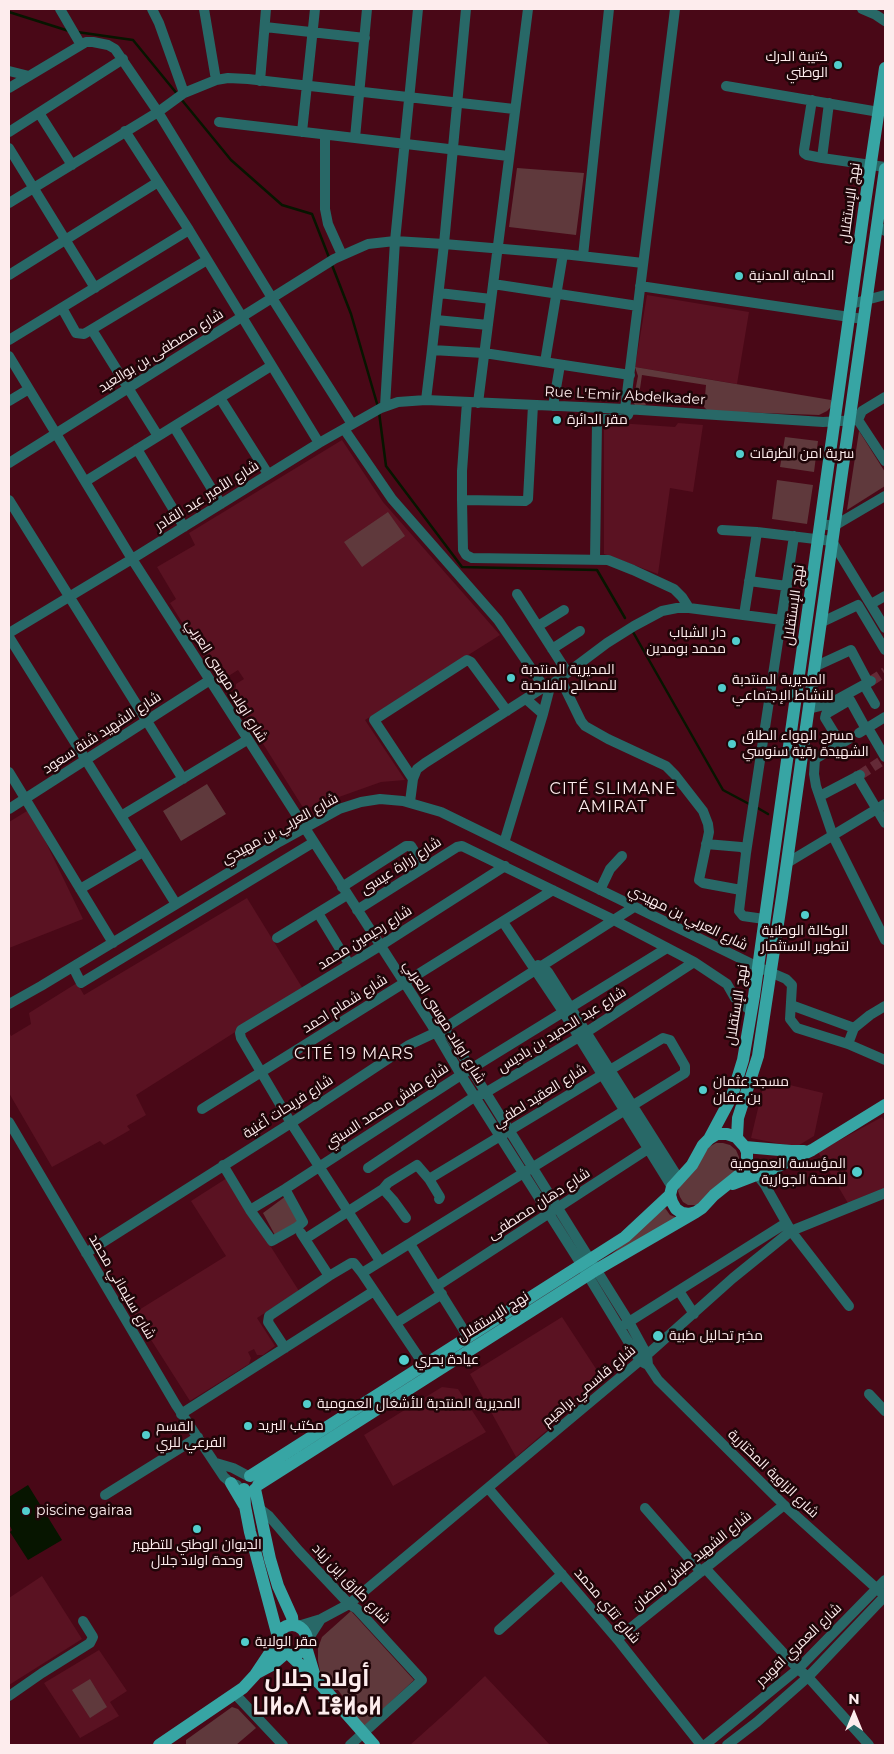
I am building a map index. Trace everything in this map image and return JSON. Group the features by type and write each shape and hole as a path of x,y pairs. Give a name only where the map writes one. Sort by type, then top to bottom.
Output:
{"main road":[{"name":"نهج الإستقلال","path":"247,1483 279,1470 427,1369 468,1337 589,1267 696,1212 744,1171 747,1162 747,1152 741,1142 738,1118 758,1056 764,970 764,919 821,524 829,422 849,318 885,68"},
{"name":"نهج الإستقلال","path":"247,1483 589,1267 625,1238 674,1187 692,1165 703,1145 709,1139 732,1096 743,1060 752,1011 764,970 817,710 814,667 834,526 854,421 863,319 885,168"},
{"path":"724,1187 772,1169 812,1150 885,1105"},
{"path":"709,1139 717,1134 727,1134 741,1142 791,1151 812,1150"},
{"path":"674,1187 672,1202 676,1209 682,1213 696,1212"},
{"path":"260,1509 266,1488 279,1470"},
{"path":"247,1483 245,1506 250,1532 282,1650 316,1680 374,1745"},
{"path":"247,1483 260,1509 270,1559 278,1586 295,1626 305,1632 306,1644 316,1680"},
{"path":"255,1675 277,1635 282,1630 295,1626"},
{"path":"164,1744 235,1694 255,1675 288,1654 299,1653 306,1644"}],"street":[{"path":"60,9 81,45"},
{"path":"152,9 159,23 184,93"},
{"path":"204,9 216,80"},
{"path":"260,80 266,9"},
{"path":"302,132 315,9"},
{"path":"355,138 367,9"},
{"path":"380,408 403,144 410,98 418,9"},
{"path":"426,400 444,244 466,9"},
{"path":"478,403 528,9"},
{"path":"583,256 609,9"},
{"path":"595,560 597,424 598,420 621,419 628,415 630,375 640,286 675,9"},
{"path":"862,9 885,21"},
{"path":"265,27 312,34 365,38"},
{"path":"9,88 81,45 93,42 114,48 158,112 392,499 498,620 549,691 504,843"},
{"path":"9,131 123,59"},
{"path":"9,71 29,76"},
{"path":"9,203 158,112 184,93 216,80 228,78 260,80 514,110"},
{"path":"726,86 878,112"},
{"path":"812,100 804,150 807,155 885,168"},
{"path":"822,158 829,103"},
{"path":"39,112 72,164"},
{"path":"219,122 508,156"},
{"path":"125,132 189,230 319,443"},
{"path":"325,135 325,209 328,224 342,255"},
{"path":"9,148 95,288"},
{"path":"9,275 158,182"},
{"path":"9,340 189,230"},
{"name":"شارع مصطفى بن بوالعيد","path":"9,463 328,263 368,244 380,241 395,241 444,244 643,263"},
{"path":"545,362 563,254"},
{"path":"62,308 76,333 84,334 207,260"},
{"path":"493,284 638,306"},
{"path":"640,286 863,319"},
{"path":"438,293 491,298"},
{"path":"851,304 885,295"},
{"path":"436,320 488,325"},
{"path":"92,330 158,436"},
{"path":"432,350 484,353 630,375"},
{"name":"شارع اولاد موسى العربي","path":"9,356 132,559 404,984 439,1030 460,1076 522,1173 553,1211 625,1325 645,1361"},
{"path":"553,406 560,364"},
{"path":"86,482 271,366"},
{"path":"9,401 29,389"},
{"path":"829,422 854,421 862,411 885,397"},
{"path":"220,398 268,474"},
{"name":"شارع الأمير عبد القادر","path":"9,635 268,474 380,408 410,400 426,400"},
{"name":"Rue L'Emir Abdelkader","path":"426,400 627,409 829,422"},
{"path":"467,402 462,471 463,550 466,555 472,558 608,560 674,589 689,608"},
{"path":"462,500 525,501 528,499 533,405"},
{"path":"854,421 885,461"},
{"path":"174,426 221,504"},
{"path":"137,450 184,527"},
{"path":"821,524 834,526 885,496"},
{"path":"9,500 182,779"},
{"path":"722,530 832,541 885,628"},
{"path":"744,616 757,532"},
{"path":"764,919 743,916 738,911 794,536"},
{"path":"749,581 787,586"},
{"path":"517,594 552,649 580,721 608,740 666,766 676,775 703,811 709,832 699,880 703,883 741,890"},
{"path":"871,604 885,596"},
{"path":"820,623 858,604 885,650"},
{"path":"410,802 413,779 417,769 424,763 546,687 607,643 645,620 662,612 677,608 689,608 782,620"},
{"path":"538,626 564,610"},
{"path":"552,649 580,631"},
{"path":"9,635 176,904"},
{"path":"814,667 851,650 876,705 885,717 864,730"},
{"path":"413,779 374,720 467,660 471,662 507,711"},
{"name":"شارع الشهيد شنة سعود","path":"9,809 210,680"},
{"path":"854,698 867,684"},
{"path":"817,710 867,684"},
{"path":"526,699 543,714"},
{"path":"883,759 864,730 850,700 826,714 825,718 845,741 815,759 814,774 834,836 885,940"},
{"path":"121,816 247,740"},
{"path":"9,772 113,943"},
{"path":"820,796 858,776 881,807 885,823"},
{"name":"شارع العربي بن مهيدي","path":"9,1004 304,828 339,809 361,802 380,799 410,802 441,812 764,970 786,978 792,985 791,1005"},
{"path":"787,863 881,807"},
{"path":"73,967 81,983 314,842"},
{"path":"706,844 741,847 745,849 746,853"},
{"path":"277,938 318,913 409,845 424,867"},
{"name":"شارع زرارة عيسى","path":"357,910 459,846 505,866"},
{"path":"80,888 143,852"},
{"path":"600,890 610,869 622,856"},
{"path":"244,863 252,879"},
{"path":"505,866 694,962 727,984 735,998 752,1011"},
{"name":"شارع رحيمين محمد","path":"262,1072 241,1038 240,1033 242,1030 380,946 505,866"},
{"name":"شارع شمام احمد","path":"202,1109 553,890"},
{"name":"شارع فريحات ٱغنية","path":"86,1253 291,1123 409,1045 439,1030 536,967 634,907"},
{"path":"318,913 349,964"},
{"path":"158,916 166,931"},
{"path":"503,922 536,967 548,972 568,1010 653,1146 674,1187"},
{"name":"شارع طبش محمد السبتي","path":"250,1210 471,1069 667,948"},
{"name":"شارع عبد الحميد بن باديس","path":"368,1168 474,1097 485,1093 583,1034 694,962"},
{"path":"854,1028 791,1005 790,1019 797,1028 848,1044 885,1060"},
{"path":"848,1044 854,1028 885,1006"},
{"name":"شارع اولاد موسى العربي","path":"439,1030 450,1036 471,1069 532,1167 553,1211"},
{"name":"شارع العقيد لطفي","path":"428,1179 663,1038 667,1038 685,1066 685,1072 628,1108"},
{"path":"262,1072 291,1123 380,1261"},
{"path":"362,1273 628,1108"},
{"name":"شارع سليماني محمد","path":"9,1122 181,1414 224,1477 247,1483"},
{"name":"شارع دهان مصطفى","path":"396,1323 553,1211 653,1146"},
{"path":"747,1162 753,1176 768,1192 789,1227 849,1306"},
{"path":"223,1165 250,1210 272,1241 298,1227 303,1220 285,1189"},
{"path":"305,1239 349,1212 383,1189 388,1183 417,1165 440,1197 439,1199"},
{"path":"768,1192 772,1169"},
{"path":"383,1189 406,1218"},
{"name":"شارع قاسمي براهيم","path":"295,1626 321,1619 349,1604 645,1361 789,1227 885,1193"},
{"path":"298,1227 329,1276"},
{"path":"625,1325 789,1227"},
{"path":"410,1244 468,1337"},
{"path":"284,1348 268,1322 269,1316 329,1276 354,1263 427,1369"},
{"path":"181,1414 374,1291"},
{"path":"679,1291 694,1314"},
{"name":"شارع الزاوية المختارية","path":"645,1361 658,1380 784,1505 885,1596"},
{"path":"869,1394 885,1412"},
{"path":"105,1495 198,1437"},
{"path":"216,1463 233,1468 247,1483"},
{"name":"شارع تتاي محمد","path":"488,1488 617,1639 701,1745"},
{"name":"شارع الشهيد طبش رمضان","path":"617,1639 784,1505"},
{"path":"645,1508 798,1669 808,1677 869,1745"},
{"name":"شارع طارق إبن زياد","path":"260,1509 269,1516 349,1604 357,1609 422,1680 363,1733"},
{"path":"499,1630 562,1574"},
{"name":"شارع العمري اقويدر","path":"705,1745 798,1669 885,1580"},
{"name":"شارع العمري اقويدر","path":"727,1745 757,1722 808,1677 885,1596"},
{"path":"306,1644 321,1619"},
{"path":"9,1696 42,1672 90,1643 93,1638 83,1621"},
{"path":"235,1694 283,1745"},
{"path":"350,1745 363,1733"}],"shaded area":[{"path":"517,168 584,173 576,235 509,227"},
{"path":"647,295 749,312 737,384 635,367"},
{"path":"635,367 831,400 831,407 819,415 708,411 704,407 706,385 642,375 638,402 645,403 646,405 635,405 633,402 638,376"},
{"path":"604,422 675,427 678,423 703,425 693,492 670,488 658,574 604,554"},
{"path":"859,431 885,472 885,486 847,510"},
{"path":"785,437 818,441 814,472 780,467"},
{"path":"342,440 383,502 500,635 365,720 405,780 381,782 308,808 302,806 235,699 236,684 244,679 238,670 219,682 170,603 176,599 157,567 195,545 189,533"},
{"path":"777,480 813,485 807,524 772,519"},
{"path":"388,512 405,536 362,567 344,542"},
{"path":"207,784 226,814 181,841 163,811"},
{"path":"27,811 35,820 83,919 9,948 9,822"},
{"path":"247,898 303,989 136,1095 146,1115 127,1126 130,1130 104,1145 100,1141 52,1167 9,1093 9,1032 11,1036 31,1024 29,1013 77,983 84,995"},
{"path":"765,1079 823,1093 814,1136 796,1147 751,1138"},
{"name":"المؤسسة العمومية للصحة الجوارية","path":"882,1117 885,1122 885,1191 849,1205 818,1152"},
{"path":"716,1143 730,1145 736,1150 740,1165 737,1172 699,1205 688,1205 680,1197 678,1191 680,1185 709,1147"},
{"path":"227,1178 299,1291 257,1318 275,1346 263,1355 257,1355 254,1349 248,1352 251,1358 249,1364 190,1401 134,1313 226,1256 191,1201"},
{"path":"286,1196 300,1222 276,1237 263,1213"},
{"path":"665,1208 670,1215 678,1218 600,1264"},
{"path":"562,1317 604,1381 516,1457 470,1374"},
{"path":"442,1387 458,1389 486,1432 393,1486 364,1435"},
{"name":"piscine gairaa","path":"28,1485 62,1540 28,1560 10,1532 12,1530 9,1524 9,1497"},
{"path":"42,1576 82,1639 9,1685 9,1598"},
{"path":"351,1611 414,1680 366,1725 362,1725 352,1713 352,1709 338,1690 333,1690 320,1671 318,1661 318,1648 322,1637"},
{"path":"99,1650 127,1691 110,1702 119,1716 80,1738 44,1683"},
{"path":"485,1676 550,1745 410,1745 449,1710"},
{"path":"90,1679 107,1707 90,1718 72,1690"},
{"path":"232,1707 238,1709 256,1728 236,1745 186,1745 186,1740"}],"waterway":[{"path":"9,12 69,31"},
{"path":"77,32 133,40 178,95"},
{"path":"181,99 231,160 282,205 312,214 330,260"},
{"path":"332,265 351,314 378,407"},
{"path":"379,412 386,466 462,567 597,570 625,618"},
{"path":"633,632 723,790 751,805"},
{"path":"756,807 768,814"}],"tunnel":[{"path":"871,681 885,672"},
{"path":"860,775 880,762"}],"place":[{"name":"كتيبة الدرك الوطني","path":"838,65"},
{"name":"الحماية المدنية","path":"739,276"},
{"name":"مقر الدائرة","path":"557,420"},
{"name":"سرية امن الطرقات","path":"740,454"},
{"name":"دار الشباب محمد بومدين","path":"736,641"},
{"name":"المديرية المنتدبة للمصالح الفلاحية","path":"511,678"},
{"name":"المديرية المنتدبة للنشاط الإجتماعي","path":"722,688"},
{"name":"مسرح الهواء الطلق الشهيدة رقية سنوسي","path":"732,744"},
{"name":"الوكالة الوطنية لتطوير الاستثمار","path":"805,915"},
{"name":"مسجد عثمان بن عفان","path":"703,1090"},
{"name":"المؤسسة العمومية للصحة الجوارية","path":"857,1172"},
{"name":"مخبر تحاليل طبية","path":"658,1336"},
{"name":"عيادة بحري","path":"404,1360"},
{"name":"المديرية المنتدبة للأشغال العمومية","path":"307,1404"},
{"name":"مكتب البريد","path":"248,1426"},
{"name":"القسم الفرعي للري","path":"146,1435"},
{"name":"piscine gairaa","path":"26,1511"},
{"name":"الديوان الوطني للتطهير وحدة اولاد جلال","path":"197,1529"},
{"name":"مقر الولاية","path":"245,1642"}],"district":[{"name":"CITÉ SLIMANE AMIRAT","path":"613,798"},
{"name":"CITÉ 19 MARS","path":"354,1054"},
{"name":"أولاد جلال ⵡⵍⴰⴷ ⵊⴻⵍⴰⵍ","path":"317,1693"}]}
